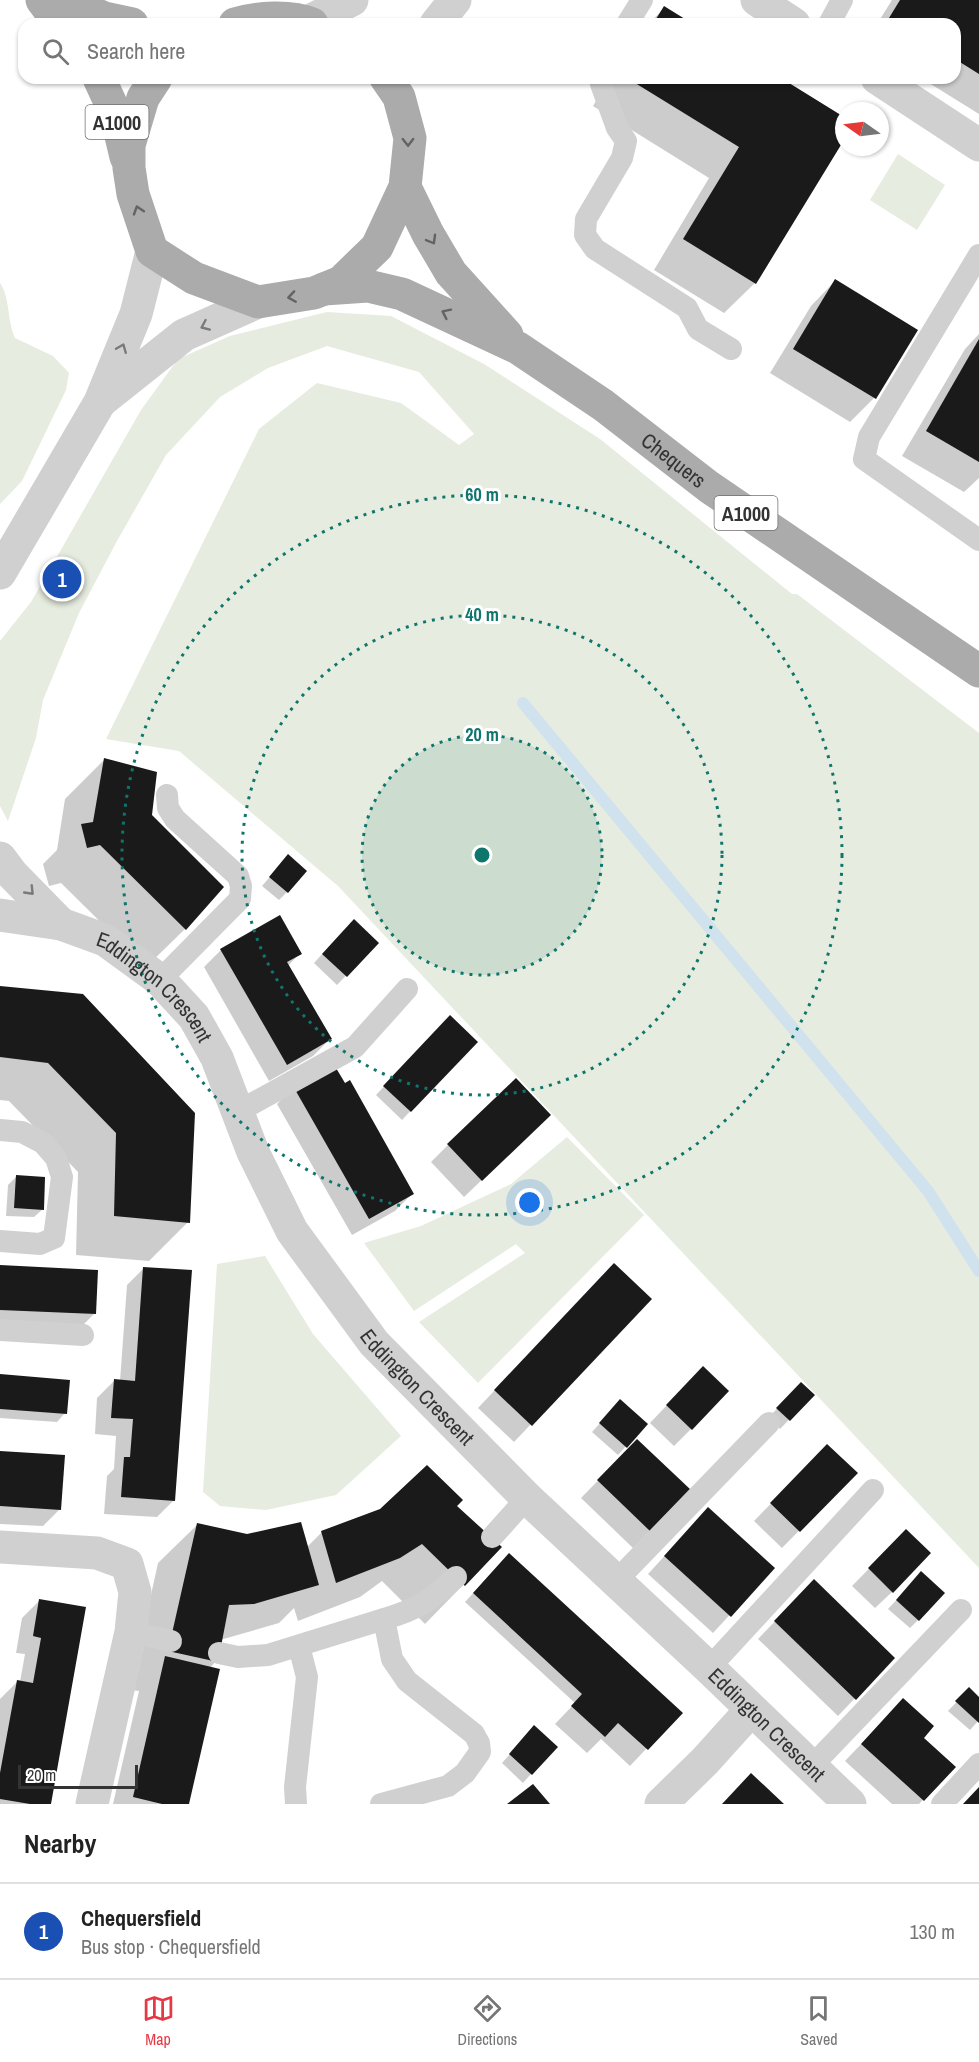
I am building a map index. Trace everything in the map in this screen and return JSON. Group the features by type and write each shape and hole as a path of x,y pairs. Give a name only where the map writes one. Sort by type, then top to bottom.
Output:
{"main road":[{"path":"42,0 56,18"},
{"path":"65,0 104,18"},
{"name":"A1000","path":"102,84 116,115 129,168"},
{"path":"152,84 143,98 129,145 129,168 133,194 152,251 194,278 258,302 314,293 341,282 377,247 405,188 410,138 397,84"},
{"name":"Chequers","path":"405,188 451,273 518,348"},
{"name":"Chequers","path":"324,289 368,286 402,294 518,348 603,405 709,487 979,671"}],"street":[{"path":"318,18 352,0"},
{"path":"441,18 455,0"},
{"path":"757,0 785,18"},
{"path":"886,84 979,144"},
{"path":"0,573 100,402 136,314 152,251"},
{"path":"100,402 184,335 258,302"},
{"name":"Eddington Crescent","path":"0,858 12,874 61,924"},
{"name":"Eddington Crescent","path":"0,915 61,924 105,940 160,980 194,1017 217,1058 254,1152 292,1231 374,1343 527,1498 709,1668 849,1804"},
{"path":"0,1546 97,1553 127,1564 135,1592 131,1632 92,1804"},
{"path":"661,1804 705,1761 751,1710"}],"lane":[{"path":"631,18 642,0"},
{"path":"832,18 842,0"},
{"path":"602,84 617,128 626,141 622,158 586,219 585,235 595,249 687,308 698,329 731,349"},
{"path":"979,255 869,437 864,459 979,540"},
{"path":"160,980 240,899 241,886 238,876 175,819 168,808 167,795"},
{"path":"239,1111 355,1047 407,988"},
{"path":"0,1130 22,1131 44,1143 56,1158 62,1178 54,1238 40,1244 0,1241"},
{"path":"0,1330 83,1335"},
{"path":"616,1581 769,1423"},
{"path":"709,1668 873,1490"},
{"path":"492,1537 527,1498"},
{"path":"219,1653 238,1657 268,1655 410,1612 431,1599 456,1577"},
{"path":"810,1768 961,1610"},
{"path":"383,1804 448,1786 465,1773 480,1752 479,1743 474,1734 407,1681 392,1659 384,1619"},
{"path":"131,1632 171,1641"},
{"path":"296,1804 295,1787 307,1677 299,1646"},
{"path":"942,1804 979,1764"}],"shaded area":[{"path":"898,154 945,185 917,230 870,200"},
{"path":"0,283 15,338 53,356 69,373 66,390 22,481 0,504"},
{"path":"327,312 391,316 484,364 600,439 792,594 797,594 979,733 979,1568 338,886 179,751 106,739 259,429 317,383 401,403 459,445 474,434 419,372 327,346 268,368 220,397 166,455 117,541 79,613 43,700 36,738 8,821 0,806 0,641 31,602 141,410 178,359 230,336"},
{"path":"567,1137 644,1215 478,1383 419,1322 525,1253 516,1244 414,1311 364,1243 421,1226 511,1184"},
{"path":"265,1256 313,1334 401,1436 336,1495 266,1510 220,1506 203,1492 217,1264"}],"building":[{"path":"900,0 979,0 979,74 961,63 961,18 889,18"},
{"path":"664,6 683,18 657,18"},
{"path":"637,84 791,84 835,111 835,155 756,284 683,239 739,147"},
{"path":"835,279 918,330 876,399 793,349"},
{"path":"979,339 979,462 926,431"},
{"path":"104,758 157,772 152,815 224,887 186,930 100,845 87,848 81,824 93,822"},
{"path":"288,854 307,871 288,893 269,877"},
{"path":"280,915 302,954 287,962 332,1039 287,1065 220,949"},
{"path":"354,919 379,943 347,977 322,954"},
{"path":"0,986 83,994 195,1113 190,1223 114,1216 116,1133 48,1063 0,1057"},
{"path":"450,1015 478,1042 411,1112 383,1086"},
{"path":"333,1063 345,1083 350,1080 414,1194 369,1219 293,1086"},
{"path":"516,1078 551,1115 482,1181 447,1144"},
{"path":"16,1175 45,1177 44,1210 14,1208"},
{"path":"614,1263 652,1299 532,1426 494,1390"},
{"path":"0,1265 98,1270 96,1314 0,1310"},
{"path":"143,1267 192,1270 175,1501 121,1497 124,1457 130,1457 133,1419 111,1418 114,1379 135,1381"},
{"path":"703,1366 729,1391 692,1430 666,1405"},
{"path":"0,1374 70,1380 67,1414 0,1409"},
{"path":"801,1382 815,1395 790,1421 776,1408"},
{"path":"620,1399 648,1424 627,1448 599,1423"},
{"path":"637,1439 691,1490 651,1532 597,1480"},
{"path":"827,1444 858,1473 800,1532 770,1503"},
{"path":"0,1451 65,1455 61,1510 0,1506"},
{"path":"427,1465 463,1500 457,1506 502,1547 465,1586 422,1544 400,1558 336,1583 321,1531 380,1509"},
{"path":"708,1507 775,1568 731,1617 664,1556"},
{"path":"301,1522 319,1585 254,1604 229,1605 218,1662 168,1651 197,1523 247,1534"},
{"path":"906,1529 931,1553 893,1593 868,1568"},
{"path":"509,1553 683,1713 648,1750 618,1723 605,1737 571,1706 582,1694 473,1593"},
{"path":"921,1571 945,1593 919,1621 896,1600"},
{"path":"814,1579 895,1658 856,1700 774,1621"},
{"path":"39,1599 86,1607 51,1804 30,1804 0,1799 0,1773 17,1680 33,1683 41,1638 33,1636"},
{"path":"165,1656 220,1669 189,1804 162,1804 133,1797"},
{"path":"969,1687 979,1697 979,1723 955,1701"},
{"path":"903,1698 934,1726 924,1738 956,1767 924,1801 861,1744"},
{"path":"534,1725 558,1747 532,1775 509,1754"},
{"path":"751,1773 784,1804 722,1804"},
{"path":"533,1784 550,1804 507,1804"},
{"path":"979,1787 979,1804 963,1804"}],"waterway":[{"path":"523,703 928,1191 979,1271"}],"place":[{"name":"Chequersfield","path":"62,579"}]}
